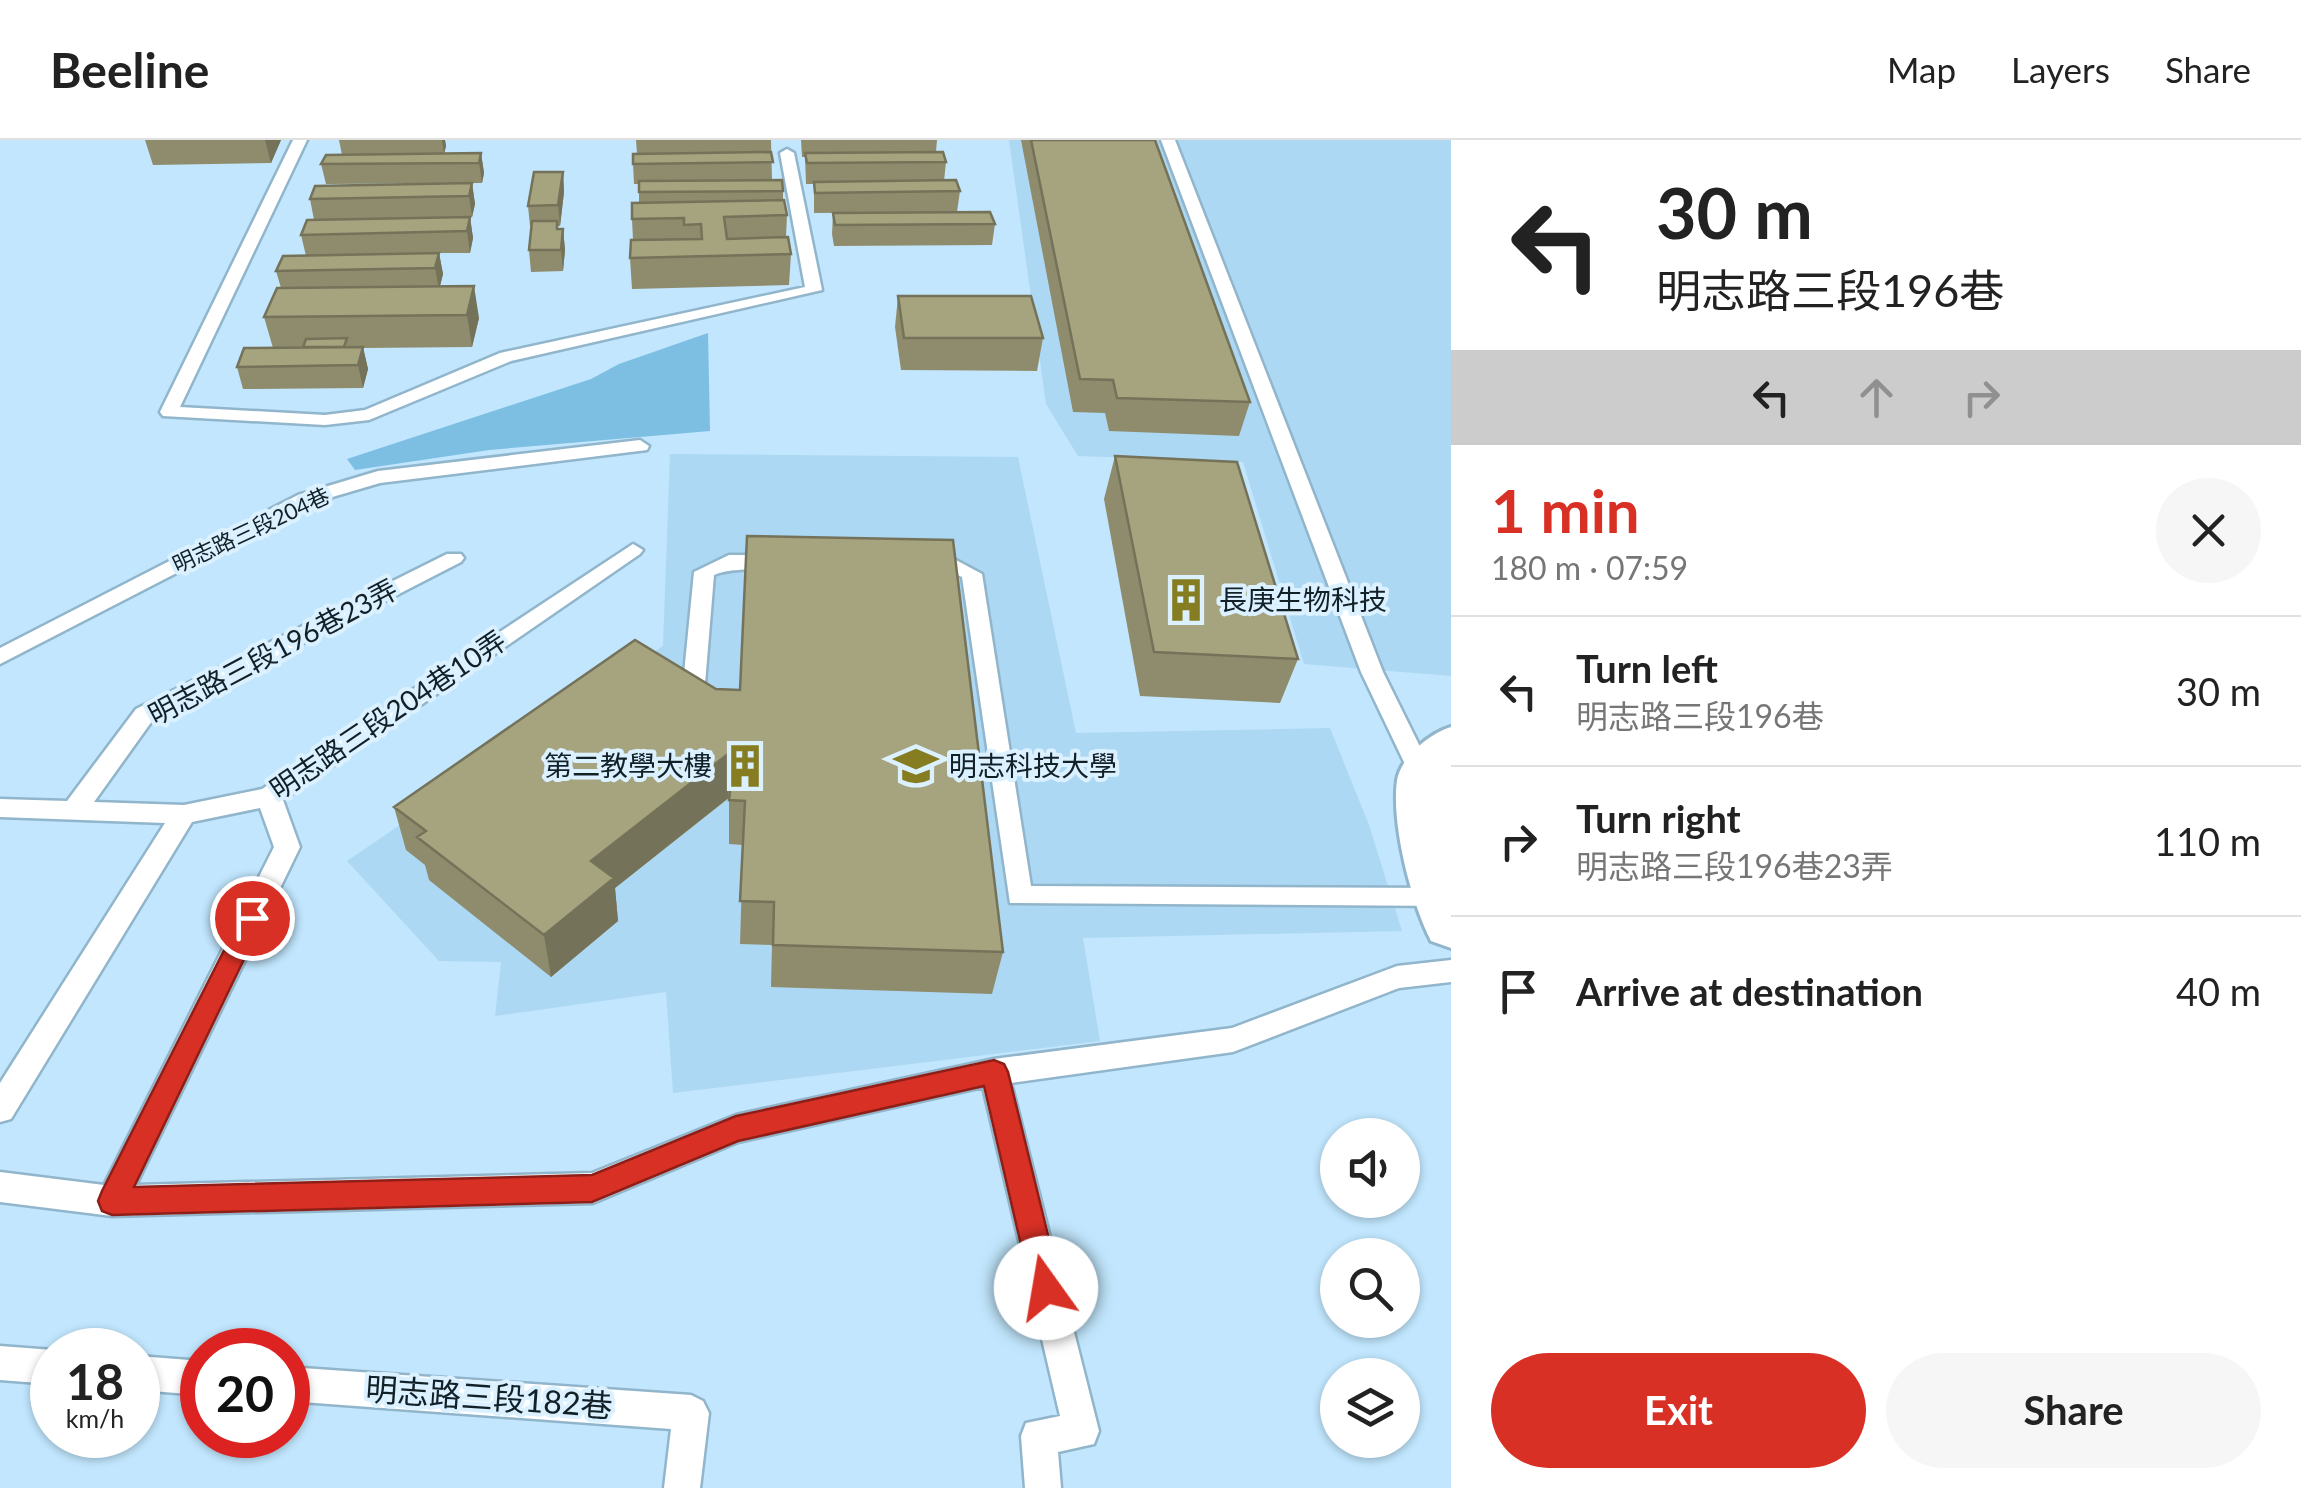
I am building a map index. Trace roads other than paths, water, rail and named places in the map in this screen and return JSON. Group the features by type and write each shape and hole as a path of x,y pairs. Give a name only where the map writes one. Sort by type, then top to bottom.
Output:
{"street":[{"path":"1437,761 1424,828 1448,912"}],"lane":[{"path":"300,140 169,412 324,420 370,415 506,358 814,290 787,153"},
{"path":"1168,140 1372,672 1437,761"},
{"name":"明志路三段204巷","path":"0,658 305,500 378,478 640,446"},
{"name":"明志路三段204巷10弄","path":"0,808 184,814 270,797 634,550"},
{"name":"明志路三段196巷23弄","path":"72,813 144,715 454,558"},
{"path":"694,684 704,572 728,561 808,562"},
{"path":"907,562 947,563 972,574 1018,896 1448,912"},
{"path":"112,1201 287,846 270,797"},
{"path":"0,1109 184,814"},
{"path":"0,1187 112,1201 592,1188 736,1129 994,1072 1233,1040 1396,977 1451,971"},
{"path":"994,1072 1081,1431 1039,1436 1043,1488"},
{"path":"0,1364 30,1366"},
{"name":"明志路三段182巷","path":"310,1386 690,1413 682,1488"}],"place":[{"name":"長庚生物科技","path":"1186,600"},
{"name":"第二教學大樓","path":"745,766"},
{"name":"明志科技大學","path":"916,766"}]}
